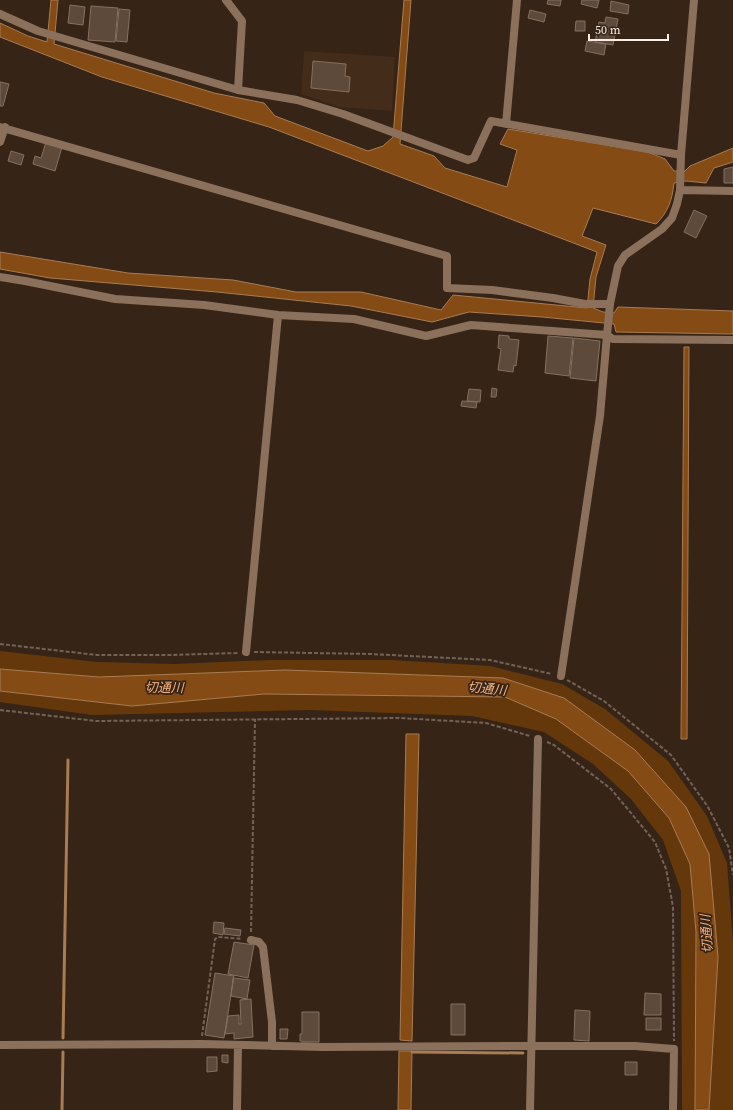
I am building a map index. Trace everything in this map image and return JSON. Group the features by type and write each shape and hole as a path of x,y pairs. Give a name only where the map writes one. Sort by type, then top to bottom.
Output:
{"street":[{"path":"226,0 242,21 238,90"},
{"path":"506,124 517,0"},
{"path":"561,676 600,416 610,308 618,266 625,255 662,229 672,218 677,204 680,187 681,155 694,0"},
{"path":"0,14 46,34 238,90 297,100 343,114 468,160 474,158 491,122 681,155"},
{"path":"0,142 2,127 447,256 447,288 492,290 553,298 610,308"},
{"path":"680,187 733,191"},
{"path":"0,277 115,299 204,305 278,315 354,319 426,336 471,325 607,335 613,339 733,340"},
{"path":"246,652 278,315"},
{"path":"530,1110 538,738"},
{"path":"251,940 259,942 264,947 272,1022 272,1046"},
{"path":"0,1045 238,1044 272,1046 635,1046 674,1049 673,1110"},
{"path":"237,1110 238,1044"}],"path":[{"path":"0,644 97,655 170,656 246,652 370,654 490,660 561,676 604,702 671,755 708,807 729,848 733,876"},
{"path":"0,710 96,721 400,718 486,723 538,738 554,745 611,789 655,842 666,869 673,907 674,1049"},
{"path":"201,1044 215,939 218,937 251,940 254,719"}],"shaded area":[{"path":"304,51 395,57 392,111 339,107 301,94"},
{"path":"0,651 97,662 175,664 270,660 391,660 490,666 562,684 605,709 668,761 707,816 727,863 733,943 733,1110 709,1110 709,854 564,698 99,677 0,669"},
{"path":"0,691 132,706 264,694 505,697 556,719 628,771 669,818 690,864 696,932 695,1110 682,1110 681,891 663,840 631,799 593,764 544,732 472,716 310,710 92,715 0,702"}],"water":[{"path":"51,0 58,0 54,44 214,93 264,103 275,116 368,151 383,146 393,137 404,0 411,0 400,144 434,156 445,168 507,187 517,150 500,144 508,129 648,152 665,159 674,171 685,171 690,166 733,148 733,162 714,168 706,183 686,181 674,183 669,206 664,215 656,224 593,208 582,236 606,245 596,277 593,308 603,312 614,313 618,307 733,311 733,334 616,332 614,324 469,312 432,322 351,306 217,292 50,278 0,269 0,252 128,273 233,280 296,292 361,292 441,310 453,295 587,308 590,279 597,252 269,127 102,77 0,37 0,23 28,36 47,42"},
{"path":"684,347 689,347 687,739 681,739"},
{"name":"切通川","path":"0,669 99,677 285,670 503,678 564,698 635,750 686,807 709,854 718,957 709,1110 695,1110 696,932 690,864 669,818 628,771 556,719 505,697 264,694 132,706 0,691"},
{"path":"406,734 419,734 412,1041 400,1040"},
{"path":"399,1051 412,1051 411,1110 398,1110"}],"building":[{"path":"548,0 561,0 560,6 547,4"},
{"path":"582,0 599,0 597,8 581,4"},
{"path":"611,1 629,5 628,14 610,11"},
{"path":"70,5 85,7 83,25 68,23"},
{"path":"91,6 118,8 115,42 88,40"},
{"path":"119,9 130,10 127,42 116,41"},
{"path":"530,10 546,14 544,22 528,18"},
{"path":"606,17 618,19 613,45 595,42 599,22 605,23"},
{"path":"576,21 585,21 585,31 575,31"},
{"path":"587,41 606,44 604,55 585,51"},
{"path":"313,61 346,64 345,76 350,77 349,92 311,88"},
{"path":"0,82 9,84 3,106 0,106"},
{"path":"46,142 62,147 55,171 33,164 35,156 41,158"},
{"path":"11,151 24,155 21,165 8,161"},
{"path":"733,167 733,183 724,183 724,169"},
{"path":"694,210 707,216 696,238 684,232"},
{"path":"499,335 509,336 509,339 519,340 516,366 514,365 513,372 498,370 501,349 498,348"},
{"path":"548,336 573,338 569,376 545,373"},
{"path":"574,338 600,341 596,381 570,378"},
{"path":"492,388 497,389 496,397 491,397"},
{"path":"469,389 481,390 480,402 467,401"},
{"path":"462,401 477,402 476,408 461,406"},
{"path":"214,922 224,923 223,935 213,933"},
{"path":"225,928 241,930 240,936 224,934"},
{"path":"234,942 254,945 248,978 228,974"},
{"path":"215,973 234,976 224,1038 205,1035"},
{"path":"233,978 250,980 247,999 231,996"},
{"path":"645,993 661,994 661,1015 644,1015"},
{"path":"251,999 253,1037 234,1039 234,1033 225,1034 228,1016 239,1015 239,1024 241,1024 240,1000"},
{"path":"451,1004 465,1004 465,1035 451,1035"},
{"path":"575,1010 590,1011 589,1041 574,1040"},
{"path":"302,1012 319,1012 319,1042 300,1041 300,1034 302,1034"},
{"path":"646,1018 661,1018 661,1030 646,1030"},
{"path":"280,1029 288,1029 287,1039 280,1039"},
{"path":"222,1055 228,1055 228,1063 222,1062"},
{"path":"207,1057 217,1057 217,1071 207,1072"},
{"path":"625,1062 637,1062 637,1075 625,1075"}],"waterway":[{"path":"63,1038 68,760"},
{"path":"62,1110 63,1052"},
{"path":"412,1052 523,1053"}]}
